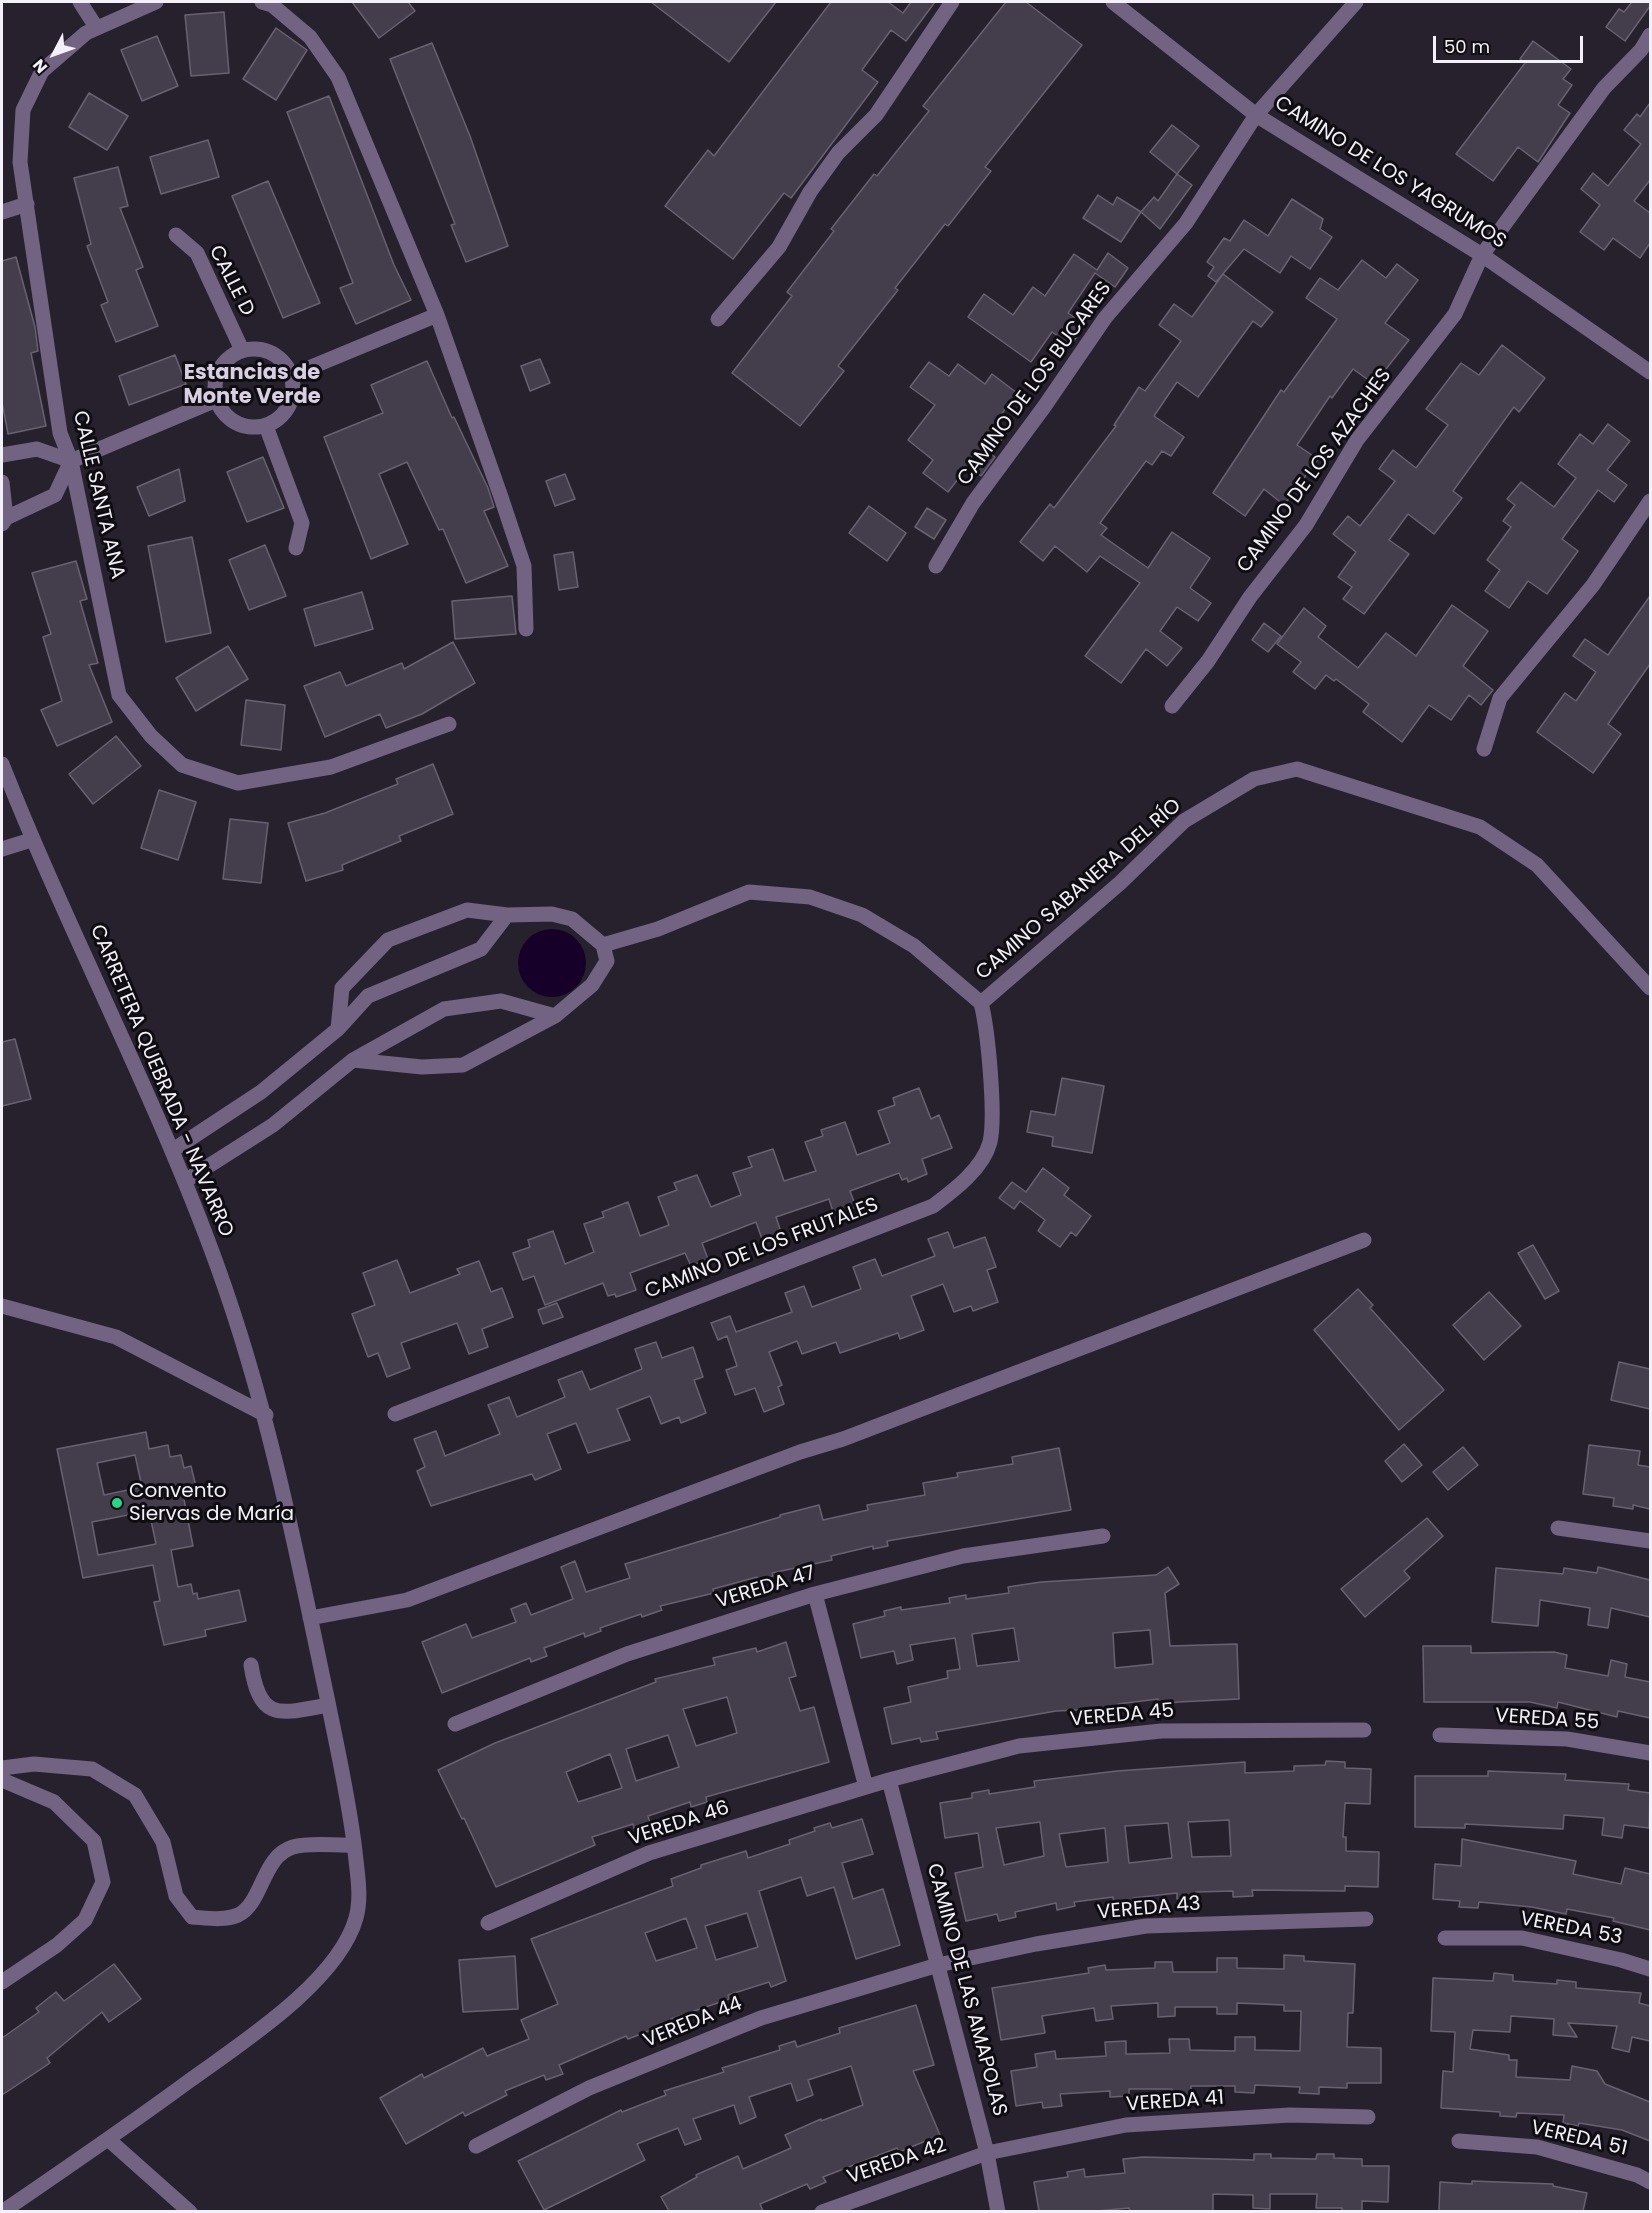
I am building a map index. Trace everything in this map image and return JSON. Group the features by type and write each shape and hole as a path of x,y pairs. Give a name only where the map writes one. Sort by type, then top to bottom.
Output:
{"street":[{"path":"80,2 96,27"},
{"name":"CALLE SANTA ANA","path":"156,2 86,33 42,71 23,110 21,162 60,433 71,461 119,695 151,736 182,765 238,783 331,767 450,724"},
{"path":"262,2 272,5 310,37 338,77 437,315 524,566 526,630"},
{"path":"718,319 778,247 810,192 838,153 876,115 952,2"},
{"name":"CAMINO DE LOS YAGRUMOS","path":"1113,2 1256,114 1482,255 1650,372"},
{"name":"CAMINO DE LOS BUCARES","path":"936,566 973,503 1044,407 1105,318 1186,223 1256,114 1356,2"},
{"path":"1482,255 1604,88 1641,50 1650,35"},
{"path":"2,212 27,204"},
{"name":"CALLE D","path":"176,235 197,253 242,350"},
{"name":"CAMINO DE LOS AZACHES","path":"1172,706 1208,662 1250,597 1306,525 1357,440 1455,315 1482,255"},
{"path":"292,375 437,315"},
{"path":"257,348 272,352 284,362 292,375 294,391 290,406 280,418 266,426 251,428 236,423 224,413 216,400 214,384 219,369 228,357 242,350 257,348"},
{"path":"2,482 4,521 55,495 71,461 216,400"},
{"path":"266,426 302,523 296,548"},
{"path":"2,455 38,449 71,461"},
{"path":"1484,749 1500,698 1593,585 1650,501"},
{"name":"CARRETERA QUEBRADA - NAVARRO","path":"2,764 31,840 173,1150 219,1270 266,1415 350,1802 359,1881 356,1918 341,1947 314,1983 279,2016 109,2140 2,2211"},
{"name":"CAMINO SABANERA DEL RÍO","path":"603,945 658,929 749,892 810,897 862,915 914,945 981,1003 1120,883 1184,821 1254,778 1296,769 1480,827 1537,865 1650,988"},
{"path":"2,849 31,840"},
{"path":"338,1029 342,988 388,940 467,910 507,915 552,914 572,919 603,945 607,961 592,985 555,1016 463,1065 422,1067 353,1060"},
{"path":"173,1150 261,1092 338,1029 368,996 481,949 507,915"},
{"path":"185,1181 273,1125 353,1060 444,1009 501,1001 555,1016"},
{"name":"CAMINO DE LOS FRUTALES","path":"395,1414 933,1206 967,1180 989,1143 991,1116 981,1003"},
{"path":"310,1618 407,1600 800,1452 843,1439 1364,1240"},
{"path":"2,1306 116,1337 266,1415"},
{"path":"1558,1528 1650,1540"},
{"name":"VEREDA 47","path":"455,1724 627,1654 815,1594 963,1556 1103,1536"},
{"path":"815,1594 866,1787"},
{"path":"250,1665 256,1694 263,1705 274,1710 289,1711 328,1705"},
{"name":"VEREDA 45","path":"889,1780 1019,1746 1054,1742 1161,1731 1364,1730"},
{"name":"VEREDA 55","path":"1440,1735 1567,1739 1650,1753"},
{"path":"2,1768 34,1764 92,1769 135,1795 163,1842 176,1896 192,1917 218,1919 240,1914 255,1896 272,1862 292,1847 354,1845"},
{"path":"2,1780 54,1802 94,1841 103,1882 85,1920 57,1945 2,1982"},
{"name":"VEREDA 46","path":"488,1923 649,1853 889,1780"},
{"name":"CAMINO DE LAS AMAPOLAS","path":"889,1780 987,2153 998,2211"},
{"name":"VEREDA 43","path":"938,1965 1036,1944 1146,1926 1366,1919"},
{"name":"VEREDA 53","path":"1446,1938 1522,1938 1621,1960 1650,1969"},
{"name":"VEREDA 44","path":"476,2146 589,2088 761,2018 938,1965"},
{"name":"VEREDA 41","path":"987,2153 1126,2125 1290,2115 1368,2117"},
{"path":"109,2140 190,2211"},
{"name":"VEREDA 51","path":"1459,2141 1536,2147 1637,2175 1650,2182"},
{"name":"VEREDA 42","path":"822,2211 987,2153"}],"shaded area":[{"path":"552,929 565,932 576,939 583,950 586,963 583,976 576,987 565,994 552,997 539,994 528,987 521,976 518,963 521,950 528,939 539,932"}],"building":[{"path":"352,2 408,2 415,11 379,38"},
{"path":"651,2 776,2 729,62"},
{"path":"831,2 888,2 903,13 911,2 935,2 906,41 891,30 862,70 878,82 791,198 784,193 733,259 665,206 708,150 714,156"},
{"path":"1006,2 1026,2 1082,45 985,167 991,171 948,226 945,224 895,288 898,290 838,366 844,371 800,426 732,373 792,296 787,292 834,231 831,229 874,174 877,176 929,111 923,106"},
{"path":"1632,2 1650,2 1650,6 1625,41 1606,27 1619,9 1624,12"},
{"path":"224,12 229,73 191,76 185,15"},
{"path":"276,28 307,50 276,100 243,79"},
{"path":"157,36 178,86 142,101 121,50"},
{"path":"1533,41 1571,69 1563,79 1572,85 1558,105 1570,113 1538,162 1518,147 1493,181 1456,154 1525,63 1520,59"},
{"path":"432,43 470,136 508,246 466,262 451,225 455,224 390,59"},
{"path":"89,93 128,116 107,150 69,127"},
{"path":"329,96 394,265 411,300 356,324 340,288 353,283 287,112"},
{"path":"1650,103 1650,180 1634,201 1650,213 1650,243 1640,258 1613,238 1604,250 1580,232 1600,205 1581,189 1593,173 1608,186 1641,144 1624,130 1637,114 1640,117"},
{"path":"1172,125 1199,146 1177,174 1150,152"},
{"path":"208,140 219,177 161,194 150,157"},
{"path":"118,167 128,206 120,208 143,267 136,270 158,326 116,342 101,305 108,302 87,246 91,244 74,178"},
{"path":"1177,174 1192,185 1160,229 1141,212 1154,197 1158,201"},
{"path":"268,181 320,303 283,318 232,196"},
{"path":"1098,195 1113,205 1117,197 1141,212 1121,242 1083,218"},
{"path":"1292,199 1323,219 1320,229 1332,237 1310,269 1291,256 1280,273 1244,249 1216,282 1208,276 1214,267 1207,262 1224,238 1230,241 1244,220 1268,236"},
{"path":"1108,253 1128,268 1115,287 1095,273 1068,313 1085,325 1071,345 1052,332 1031,362 968,317 984,294 1013,315 1033,287 1045,296 1074,254 1097,270"},
{"path":"16,257 35,327 38,351 31,353 46,426 8,434 2,402 2,261"},
{"path":"1362,260 1386,278 1397,264 1418,280 1385,323 1409,340 1374,384 1353,369 1332,398 1330,396 1297,445 1318,459 1284,505 1264,489 1245,516 1213,493 1281,390 1284,392 1337,319 1306,298 1320,278 1338,290"},
{"path":"1223,274 1273,312 1261,327 1253,321 1198,397 1177,382 1154,416 1184,437 1171,456 1162,451 1152,465 1146,461 1100,523 1107,528 1101,535 1148,568 1172,532 1210,558 1190,588 1211,603 1198,621 1177,607 1160,631 1182,648 1167,666 1146,649 1121,683 1085,656 1140,583 1100,556 1087,572 1055,546 1043,561 1020,542 1050,504 1054,508 1116,426 1114,425 1139,387 1145,391 1181,341 1159,325 1174,304 1192,317"},
{"path":"1502,345 1545,378 1519,412 1514,407 1453,491 1462,498 1434,534 1408,514 1389,540 1409,554 1364,614 1343,599 1352,587 1338,577 1356,552 1333,534 1348,516 1360,526 1395,481 1379,469 1393,450 1416,468 1448,425 1426,409 1461,363 1479,375"},
{"path":"175,355 186,384 129,405 119,376"},
{"path":"540,359 550,383 530,391 521,366"},
{"path":"427,361 452,418 454,417 488,488 494,507 484,511 508,566 466,583 443,529 439,530 407,462 379,474 408,544 371,559 324,437 383,413 371,385"},
{"path":"929,362 949,376 958,364 985,384 992,374 1017,393 995,423 1007,432 991,454 995,457 981,476 968,466 948,492 923,473 933,460 908,440 935,405 910,387"},
{"path":"1608,424 1630,441 1607,470 1627,485 1614,502 1598,490 1562,539 1578,551 1547,594 1528,581 1509,608 1485,591 1500,570 1487,560 1511,527 1503,521 1515,505 1507,499 1521,482 1554,507 1576,478 1558,464 1580,434 1593,444"},
{"path":"263,457 284,508 247,522 227,472"},
{"path":"179,469 185,501 149,516 137,487"},
{"path":"565,474 575,499 555,506 546,481"},
{"path":"869,506 906,533 887,561 849,533"},
{"path":"927,508 946,520 934,539 915,527"},
{"path":"192,537 211,633 166,642 148,546"},
{"path":"265,545 286,596 249,610 229,560"},
{"path":"573,552 578,587 559,590 554,555"},
{"path":"76,561 87,599 80,601 98,663 89,665 112,722 57,746 41,710 62,701 43,637 51,634 32,573"},
{"path":"362,592 373,629 315,646 304,609"},
{"path":"512,596 516,634 455,639 452,601"},
{"path":"1650,596 1650,664 1608,724 1621,734 1593,773 1537,732 1565,693 1576,701 1596,672 1573,656 1585,639 1608,655"},
{"path":"1452,605 1488,631 1463,666 1493,690 1481,705 1469,695 1451,720 1429,705 1402,742 1363,712 1369,704 1336,679 1334,681 1326,675 1315,689 1293,672 1301,662 1277,644 1304,608 1326,626 1318,637 1358,668 1386,633 1416,656"},
{"path":"1264,623 1281,636 1268,652 1252,640"},
{"path":"453,642 475,683 422,714 386,728 380,714 325,737 304,686 340,672 346,686 402,663 404,669"},
{"path":"228,646 248,679 196,711 176,678"},
{"path":"246,700 285,705 281,750 241,745"},
{"path":"116,736 141,766 93,804 69,774"},
{"path":"433,764 453,814 399,836 401,841 342,865 343,870 306,881 288,823 325,813 398,784 396,779"},
{"path":"159,790 196,802 178,860 141,848"},
{"path":"230,819 268,823 261,883 223,879"},
{"path":"15,1039 31,1099 2,1106 2,1042"},
{"path":"1062,1078 1104,1086 1092,1153 1052,1146 1053,1137 1027,1132 1031,1111 1055,1115"},
{"path":"919,1088 931,1119 939,1115 952,1148 922,1159 927,1174 908,1182 907,1178 902,1180 899,1173 850,1191 856,1207 834,1215 829,1199 776,1217 782,1235 763,1242 756,1222 702,1243 708,1259 691,1266 685,1253 630,1273 636,1290 616,1297 615,1294 608,1296 603,1283 545,1305 534,1276 523,1280 513,1253 530,1247 528,1240 553,1231 565,1264 594,1252 584,1224 604,1217 602,1212 628,1202 640,1236 669,1225 658,1197 677,1190 674,1183 697,1175 711,1207 741,1195 733,1173 752,1167 748,1157 773,1149 784,1181 816,1171 805,1142 823,1136 821,1130 845,1122 857,1155 890,1143 878,1111 895,1105 893,1098"},
{"path":"1043,1168 1069,1188 1064,1195 1091,1216 1076,1236 1071,1232 1060,1247 1038,1231 1045,1220 1020,1201 1014,1209 999,1198 1012,1182 1026,1192"},
{"path":"948,1232 954,1248 985,1237 996,1267 987,1270 998,1302 973,1311 971,1306 954,1312 943,1284 911,1296 924,1330 900,1339 898,1333 840,1353 836,1342 802,1354 797,1341 769,1352 782,1385 778,1387 784,1404 764,1412 755,1388 735,1395 726,1370 737,1366 727,1336 718,1340 711,1323 730,1316 736,1332 792,1312 785,1293 804,1286 812,1307 861,1289 853,1267 875,1259 882,1276 935,1256 928,1239"},
{"path":"1533,1245 1559,1291 1545,1299 1518,1253"},
{"path":"397,1260 410,1293 460,1274 457,1269 479,1261 491,1292 502,1288 513,1317 482,1329 488,1347 469,1354 457,1323 401,1343 410,1368 387,1377 378,1353 368,1357 352,1314 375,1305 363,1273"},
{"path":"1358,1289 1373,1305 1370,1308 1444,1390 1399,1430 1314,1330"},
{"path":"1489,1292 1521,1326 1484,1360 1453,1325"},
{"path":"557,1303 563,1317 543,1324 538,1310"},
{"path":"656,1342 662,1358 693,1347 703,1377 694,1380 706,1413 681,1423 679,1417 661,1424 650,1396 617,1409 630,1440 588,1453 576,1423 547,1434 561,1469 535,1480 532,1474 431,1506 417,1471 425,1467 414,1439 436,1431 445,1456 500,1434 488,1405 509,1397 517,1417 565,1397 558,1380 582,1371 590,1390 642,1369 635,1349"},
{"path":"1619,1362 1650,1369 1650,1409 1611,1400"},
{"name":"Convento Siervas de María","path":"146,1432 149,1449 168,1445 170,1457 181,1455 184,1468 191,1466 196,1487 182,1489 193,1546 171,1550 178,1587 191,1584 193,1594 197,1593 198,1599 239,1590 246,1621 205,1630 206,1636 164,1645 154,1602 160,1601 153,1565 83,1578 57,1449","holes":["135,1455 142,1487 104,1495 97,1463","149,1511 156,1544 98,1555 92,1522"]},
{"path":"1404,1444 1422,1465 1402,1482 1385,1461"},
{"path":"1589,1445 1640,1451 1638,1465 1650,1467 1650,1509 1633,1505 1633,1509 1613,1506 1614,1498 1583,1494"},
{"path":"1463,1447 1478,1465 1448,1490 1433,1472"},
{"path":"1059,1448 1071,1510 887,1541 888,1546 873,1549 873,1546 831,1556 832,1560 772,1573 773,1576 758,1581 757,1577 713,1589 714,1593 660,1606 662,1610 642,1617 641,1614 600,1628 601,1631 585,1637 584,1633 544,1648 547,1656 531,1662 530,1658 442,1693 422,1642 466,1624 472,1638 516,1622 511,1609 526,1603 531,1615 573,1599 561,1567 575,1561 586,1592 630,1578 625,1564 780,1517 780,1515 819,1505 823,1520 868,1510 867,1505 925,1495 923,1483 958,1477 957,1473 1013,1464 1012,1457"},
{"path":"1427,1518 1443,1536 1404,1571 1410,1578 1365,1617 1341,1589"},
{"path":"1168,1567 1179,1584 1165,1593 1170,1646 1237,1644 1239,1699 1159,1705 1158,1699 1118,1704 1118,1708 1056,1711 936,1732 938,1739 921,1742 920,1738 892,1744 884,1708 911,1702 908,1687 948,1678 947,1671 960,1669 955,1638 910,1645 913,1660 897,1664 894,1651 861,1658 853,1624 885,1616 884,1611 901,1607 901,1610 950,1603 949,1598 966,1595 966,1599 1009,1593 1008,1587 1041,1582 1156,1575","holes":["1014,1628 1019,1661 977,1666 972,1634","1150,1630 1153,1664 1115,1668 1113,1633"]},
{"path":"1598,1567 1650,1580 1650,1617 1611,1608 1608,1628 1588,1625 1590,1608 1540,1600 1538,1626 1492,1622 1496,1568 1563,1574 1564,1568 1597,1573"},
{"path":"786,1642 796,1676 789,1678 800,1711 814,1707 829,1762 706,1797 707,1802 691,1807 690,1802 648,1816 650,1823 634,1828 633,1824 592,1837 595,1845 496,1887 464,1818 462,1819 438,1770 495,1743 656,1682 655,1679 715,1665 713,1658 756,1648 757,1652","holes":["727,1697 737,1733 696,1746 683,1709","668,1735 679,1767 636,1781 626,1749","610,1754 622,1788 578,1802 566,1772"]},
{"path":"1423,1646 1471,1646 1471,1653 1554,1652 1567,1655 1565,1668 1608,1676 1611,1660 1627,1664 1625,1677 1650,1682 1650,1718 1618,1711 1617,1717 1558,1702 1557,1708 1530,1702 1424,1702"},
{"path":"1326,1761 1345,1762 1345,1768 1371,1769 1370,1804 1345,1803 1343,1837 1346,1837 1346,1851 1379,1852 1378,1887 1345,1886 1345,1891 1252,1890 1253,1896 1233,1897 1233,1891 1196,1892 1196,1897 1177,1899 1177,1893 1133,1898 1133,1901 1114,1903 1113,1897 1074,1902 1075,1906 1057,1910 1056,1903 1015,1912 1016,1917 999,1921 997,1914 966,1921 955,1873 983,1867 978,1833 945,1838 940,1803 972,1798 972,1793 989,1790 989,1794 1035,1787 1034,1781 1117,1771 1245,1762 1245,1773 1294,1771 1294,1766 1325,1765","holes":["1229,1820 1231,1856 1192,1857 1188,1822","1040,1822 1044,1856 1004,1865 996,1828","1168,1823 1172,1858 1129,1863 1125,1826","1105,1828 1108,1862 1066,1867 1059,1834"]},
{"path":"1488,1771 1566,1774 1565,1780 1629,1784 1628,1790 1650,1793 1649,1828 1624,1825 1622,1838 1602,1835 1604,1818 1564,1815 1563,1829 1465,1824 1465,1828 1415,1827 1415,1776 1488,1776"},
{"path":"862,1819 873,1854 842,1863 853,1899 883,1889 900,1945 856,1959 834,1887 807,1896 801,1877 759,1891 786,1981 771,1987 769,1982 728,1995 729,1999 671,2019 672,2022 628,2039 626,2036 559,2065 563,2074 546,2080 544,2075 505,2091 507,2095 465,2116 463,2112 406,2144 380,2098 422,2074 424,2078 483,2048 487,2056 529,2039 521,2020 558,2004 531,1939 673,1886 671,1879 701,1868 701,1865 746,1851 748,1858 790,1844 789,1840 815,1831 814,1828 830,1823 832,1828","holes":["747,1913 758,1947 716,1960 705,1926","686,1918 697,1948 656,1961 645,1933"]},
{"path":"1462,1839 1576,1861 1573,1874 1621,1884 1625,1868 1650,1874 1650,1930 1613,1921 1614,1918 1567,1909 1566,1914 1532,1907 1479,1902 1478,1908 1459,1907 1460,1901 1433,1899 1435,1864 1461,1866"},
{"path":"1284,1955 1304,1956 1304,1961 1355,1964 1353,2013 1348,2013 1347,2047 1381,2048 1381,2083 1347,2083 1347,2088 1319,2087 1319,2094 1299,2093 1300,2087 1255,2085 1254,2093 1235,2092 1235,2086 1191,2086 1191,2094 1172,2095 1172,2089 1129,2089 1129,2096 1110,2097 1110,2091 1060,2094 1062,2106 1043,2108 1042,2102 1016,2106 1011,2071 1037,2067 1035,2054 1055,2051 1056,2059 1106,2056 1105,2042 1126,2041 1126,2054 1170,2053 1169,2039 1189,2039 1190,2050 1235,2051 1235,2037 1255,2037 1255,2050 1300,2051 1301,2011 1284,2011 1284,2005 1237,2003 1237,2014 1217,2014 1217,2007 1175,2007 1175,2016 1158,2017 1158,2003 1111,2006 1113,2019 1096,2021 1094,2008 1042,2016 1045,2033 1001,2040 992,1988 1089,1973 1088,1968 1105,1965 1106,1970 1155,1968 1155,1962 1172,1962 1173,1972 1217,1972 1217,1958 1237,1958 1237,1968 1284,1969"},
{"path":"515,1956 518,2009 463,2012 459,1960"},
{"path":"114,1964 141,1999 109,2022 102,2012 47,2058 50,2063 2,2095 2,2038 39,2012 36,2008 56,1992 64,2001"},
{"path":"1494,1973 1513,1975 1513,1981 1557,1984 1557,1980 1576,1982 1576,1988 1641,1993 1639,2003 1650,2006 1650,2041 1632,2037 1629,2052 1612,2048 1617,2026 1568,2023 1577,2037 1553,2035 1554,2019 1511,2016 1510,2032 1473,2030 1470,2049 1509,2055 1509,2060 1517,2060 1516,2077 1570,2080 1572,2066 1597,2071 1605,2084 1650,2102 1650,2141 1622,2130 1579,2123 1578,2126 1563,2123 1564,2115 1517,2113 1516,2117 1500,2116 1500,2112 1441,2108 1443,2071 1453,2072 1455,2032 1431,2031 1433,1978 1493,1981"},
{"path":"916,2005 934,2065 913,2071 940,2135 899,2152 897,2148 823,2177 826,2182 810,2189 807,2184 760,2204 763,2211 669,2211 661,2197 697,2177 696,2175 738,2156 743,2169 791,2148 785,2135 821,2119 821,2121 863,2105 851,2066 808,2080 813,2095 797,2101 791,2083 749,2097 756,2117 740,2124 734,2105 693,2119 701,2139 685,2145 678,2128 637,2144 645,2160 544,2210 518,2161 621,2110 622,2112 666,2095 664,2091 724,2072 722,2068 780,2050 779,2046 795,2041 797,2047 840,2033 839,2028"},
{"path":"1254,2154 1271,2154 1271,2158 1316,2159 1317,2154 1334,2154 1334,2158 1362,2159 1362,2166 1389,2166 1388,2202 1362,2201 1362,2211 1342,2211 1342,2208 1316,2208 1317,2194 1270,2194 1270,2209 1253,2208 1253,2195 1213,2194 1213,2211 1130,2211 1129,2208 1097,2211 1039,2211 1034,2182 1068,2177 1067,2172 1084,2169 1085,2177 1125,2173 1123,2159 1143,2157 1254,2160"},
{"path":"1472,2181 1553,2184 1553,2186 1587,2193 1583,2211 1439,2211 1440,2182 1472,2184"}],"place":[{"name":"Convento Siervas de María","path":"117,1503"}],"district":[{"name":"Estancias de Monte Verde","path":"252,386"}]}
